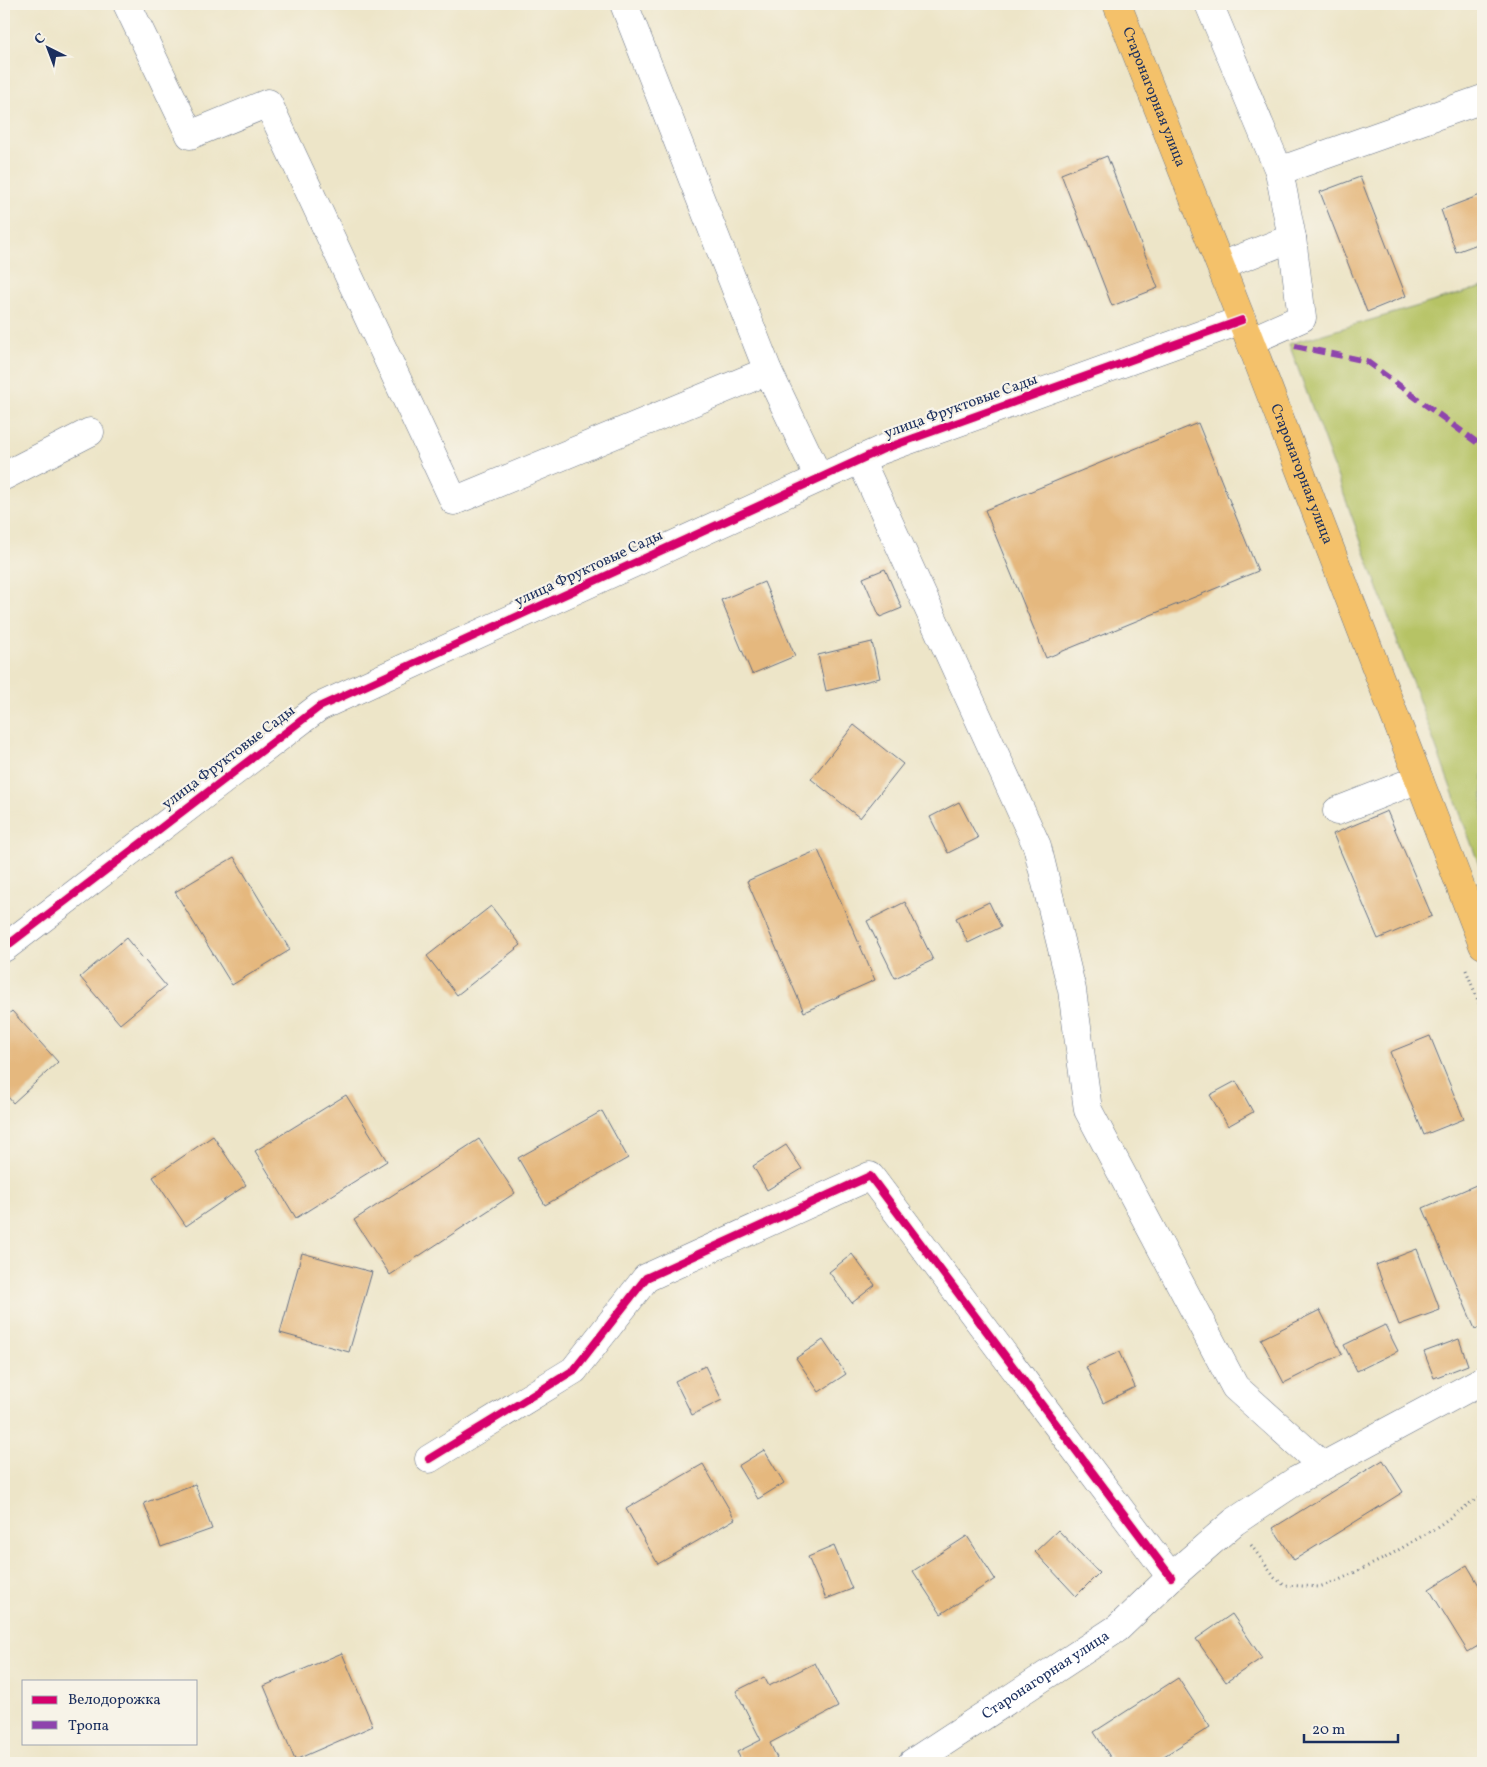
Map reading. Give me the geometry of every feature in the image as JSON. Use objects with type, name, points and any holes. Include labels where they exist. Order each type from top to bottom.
[{"type":"main road","name":"Старонагорная улица","points":[[1117,4],[1221,266],[1483,945]]},
{"type":"street","points":[[127,4],[190,135],[268,103],[454,501],[768,371]]},
{"type":"street","points":[[624,4],[768,371],[819,478]]},
{"type":"street","points":[[1209,4],[1279,171],[1292,238],[1221,266]]},
{"type":"street","points":[[1279,171],[1483,99]]},
{"type":"street","name":"улица Фруктовые Сады","points":[[4,948],[319,708],[881,450],[1246,331],[1302,318],[1292,238]]},
{"type":"street","points":[[4,476],[90,432]]},
{"type":"street","points":[[860,459],[1037,846],[1072,990],[1088,1110],[1235,1387],[1324,1466]]},
{"type":"street","points":[[1337,810],[1419,779]]},
{"type":"street","points":[[430,1459],[574,1370],[646,1278],[870,1176],[1171,1577]]},
{"type":"street","name":"Старонагорная улица","points":[[920,1761],[1118,1628],[1171,1577],[1234,1522],[1297,1480],[1483,1380]]},
{"type":"path","points":[[1234,1522],[1275,1578],[1284,1585],[1319,1587],[1339,1580],[1385,1558],[1434,1529],[1483,1494]]},
{"type":"green space","points":[[1483,287],[1483,876],[1289,344]]},
{"type":"building","points":[[1107,156],[1158,288],[1112,306],[1061,174]]},
{"type":"building","points":[[1360,177],[1406,296],[1367,312],[1320,192]]},
{"type":"building","points":[[1483,194],[1483,242],[1456,252],[1441,210]]},
{"type":"building","points":[[1198,423],[1258,571],[1046,658],[985,510]]},
{"type":"building","points":[[885,569],[902,608],[880,617],[863,578]]},
{"type":"building","points":[[764,582],[795,656],[752,674],[721,600]]},
{"type":"building","points":[[872,642],[880,678],[826,691],[818,655]]},
{"type":"building","points":[[854,725],[903,764],[860,818],[811,779]]},
{"type":"building","points":[[959,802],[978,838],[948,853],[930,817]]},
{"type":"building","points":[[1387,811],[1432,916],[1378,939],[1333,834]]},
{"type":"building","points":[[818,850],[875,980],[804,1012],[747,881]]},
{"type":"building","points":[[234,857],[290,950],[232,985],[175,892]]},
{"type":"building","points":[[905,902],[933,960],[895,978],[867,921]]},
{"type":"building","points":[[989,902],[1001,927],[968,943],[956,918]]},
{"type":"building","points":[[491,906],[521,945],[457,995],[427,956]]},
{"type":"building","points":[[126,938],[166,986],[120,1024],[80,977]]},
{"type":"building","points":[[12,1011],[58,1062],[13,1103],[4,1092],[4,1018]]},
{"type":"building","points":[[1430,1036],[1464,1119],[1424,1135],[1390,1052]]},
{"type":"building","points":[[1236,1081],[1253,1112],[1228,1126],[1210,1095]]},
{"type":"building","points":[[346,1095],[387,1161],[296,1218],[255,1151]]},
{"type":"building","points":[[602,1111],[628,1158],[545,1205],[518,1158]]},
{"type":"building","points":[[213,1136],[246,1185],[186,1226],[153,1177]]},
{"type":"building","points":[[479,1139],[515,1193],[390,1275],[354,1220]]},
{"type":"building","points":[[786,1145],[802,1169],[767,1190],[753,1166]]},
{"type":"building","points":[[1483,1182],[1483,1326],[1475,1329],[1423,1208]]},
{"type":"building","points":[[1417,1249],[1440,1310],[1399,1325],[1376,1265]]},
{"type":"building","points":[[302,1253],[372,1272],[349,1352],[280,1333]]},
{"type":"building","points":[[852,1254],[875,1285],[852,1303],[829,1272]]},
{"type":"building","points":[[1320,1310],[1342,1354],[1284,1383],[1261,1339]]},
{"type":"building","points":[[1385,1325],[1398,1351],[1357,1371],[1344,1345]]},
{"type":"building","points":[[1459,1339],[1468,1365],[1434,1378],[1424,1352]]},
{"type":"building","points":[[823,1340],[846,1374],[819,1392],[796,1358]]},
{"type":"building","points":[[1119,1352],[1135,1387],[1103,1403],[1086,1367]]},
{"type":"building","points":[[705,1366],[722,1400],[692,1415],[675,1381]]},
{"type":"building","points":[[764,1450],[784,1483],[758,1499],[738,1466]]},
{"type":"building","points":[[1383,1460],[1403,1492],[1294,1560],[1273,1528]]},
{"type":"building","points":[[703,1464],[735,1519],[658,1564],[626,1509]]},
{"type":"building","points":[[195,1484],[212,1529],[161,1547],[144,1503]]},
{"type":"building","points":[[1058,1530],[1099,1573],[1076,1596],[1035,1552]]},
{"type":"building","points":[[967,1536],[995,1579],[941,1614],[913,1571]]},
{"type":"building","points":[[834,1546],[852,1589],[826,1599],[808,1557]]},
{"type":"building","points":[[1467,1565],[1483,1592],[1483,1643],[1468,1652],[1429,1589]]},
{"type":"building","points":[[1232,1614],[1262,1658],[1226,1682],[1196,1639]]},
{"type":"building","points":[[342,1653],[373,1726],[295,1760],[264,1686]]},
{"type":"building","points":[[815,1663],[838,1707],[770,1743],[777,1758],[768,1763],[743,1763],[737,1752],[761,1740],[736,1691],[764,1677],[769,1686]]},
{"type":"building","points":[[1178,1678],[1210,1727],[1153,1763],[1114,1763],[1094,1732]]},
{"type":"marked path","points":[[1295,346],[1366,361],[1483,447]]},
{"type":"cycle path","points":[[4,948],[319,707],[881,450],[1242,320]]},
{"type":"cycle path","points":[[429,1459],[574,1370],[646,1278],[870,1176],[1171,1577]]}]
